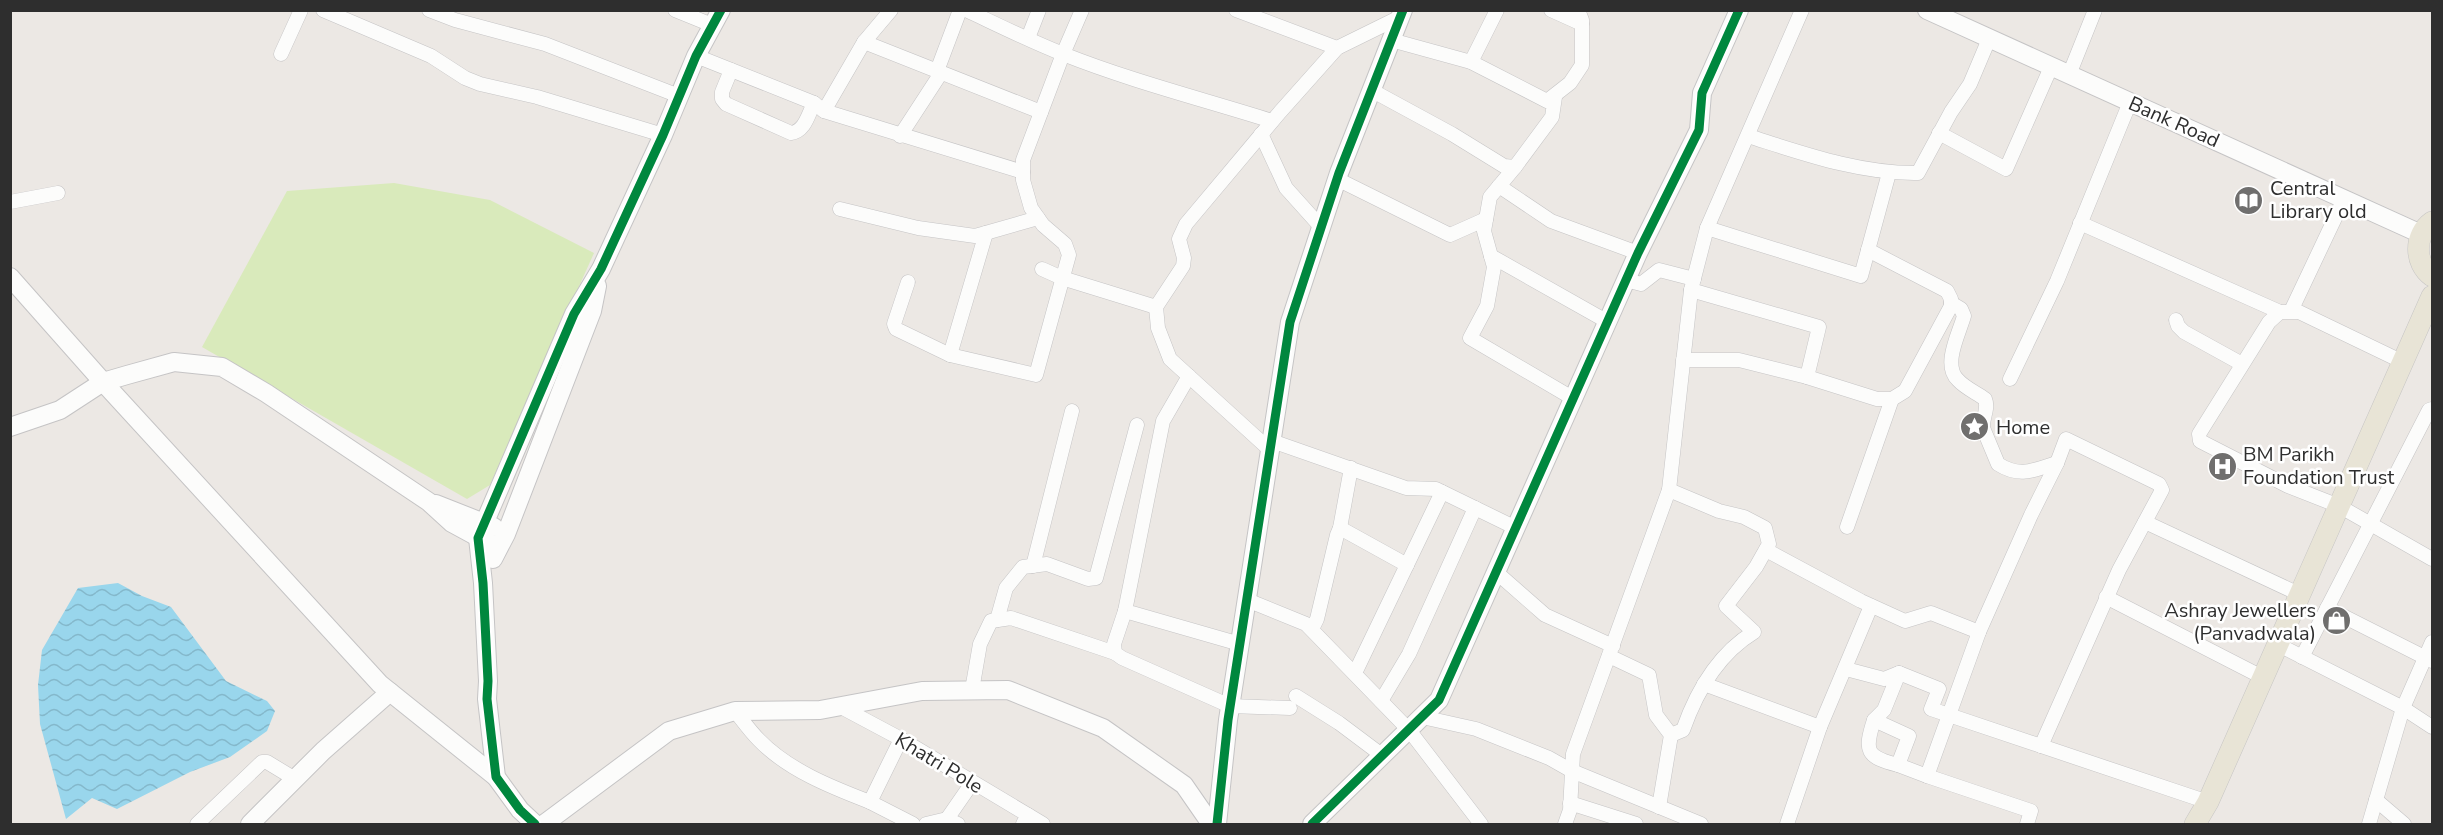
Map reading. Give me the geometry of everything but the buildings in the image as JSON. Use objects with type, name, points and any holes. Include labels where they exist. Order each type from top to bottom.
[{"type":"main road","points":[[2427,228],[2418,244],[2418,254],[2421,264],[2433,276]]},
{"type":"main road","points":[[2195,825],[2208,802],[2433,296]]},
{"type":"street","points":[[281,54],[301,10]]},
{"type":"street","points":[[323,10],[430,56],[465,78],[480,84],[537,97],[663,135]]},
{"type":"street","points":[[429,10],[454,20],[545,44],[679,96]]},
{"type":"street","points":[[496,777],[487,699],[481,530],[574,314],[601,269],[663,135],[696,56],[716,18],[675,10]]},
{"type":"street","points":[[731,70],[722,92],[722,99],[726,104],[791,133],[796,132],[819,107],[864,42],[891,10]]},
{"type":"street","points":[[900,136],[939,72],[960,10]]},
{"type":"street","points":[[966,10],[995,17],[1028,38],[1063,54],[1178,94],[1199,98],[1272,122]]},
{"type":"street","points":[[1028,38],[1039,10]]},
{"type":"street","points":[[908,282],[894,324],[896,329],[950,355],[1036,375],[1069,255],[1065,244],[1031,208],[1023,172],[1023,160],[1082,10]]},
{"type":"street","points":[[1236,10],[1337,48]]},
{"type":"street","points":[[1471,62],[1497,10]]},
{"type":"street","points":[[1391,40],[1471,62],[1547,101],[1555,97],[1570,82],[1582,65],[1580,17],[1551,10]]},
{"type":"street","points":[[1312,825],[1439,700],[1638,253],[1699,130],[1702,93],[1739,10]]},
{"type":"street","points":[[1565,825],[1570,803],[1573,754],[1669,490],[1692,285],[1707,228],[1802,10]]},
{"type":"street","name":"Bank Road","points":[[1927,10],[2344,199],[2427,228]]},
{"type":"street","points":[[2069,75],[2095,10]]},
{"type":"street","points":[[1401,14],[1337,48],[1186,224],[1179,239],[1184,258],[1183,266],[1156,307],[1158,328],[1170,359],[1271,445],[1351,468],[1406,488],[1436,489],[1516,528]]},
{"type":"street","points":[[1216,825],[1230,706],[1290,322],[1336,179],[1401,14]]},
{"type":"street","points":[[1748,136],[1807,155],[1889,173],[1918,173],[1951,111],[1970,84],[1989,39]]},
{"type":"street","points":[[864,42],[1041,112]]},
{"type":"street","points":[[696,56],[819,107],[900,136],[1023,172]]},
{"type":"street","points":[[1939,133],[2006,169],[2051,67]]},
{"type":"street","points":[[1371,90],[1452,134],[1504,166],[1515,167]]},
{"type":"street","points":[[1555,97],[1552,117],[1490,197],[1484,231],[1494,267],[1486,306],[1470,338],[1574,399]]},
{"type":"street","points":[[2010,380],[2057,281],[2130,102]]},
{"type":"street","points":[[1261,134],[1287,188],[1321,227]]},
{"type":"street","points":[[1707,228],[1861,276],[1889,173]]},
{"type":"street","points":[[1336,179],[1450,235],[1486,219]]},
{"type":"street","points":[[1500,186],[1551,221],[1638,253]]},
{"type":"street","points":[[10,202],[58,193]]},
{"type":"street","points":[[2344,199],[2285,312],[2269,322],[2199,434],[2200,441],[2288,486],[2339,506],[2433,559]]},
{"type":"street","points":[[840,209],[918,228],[975,236],[1038,218]]},
{"type":"street","points":[[2080,223],[2285,312],[2299,312],[2403,362]]},
{"type":"street","points":[[950,355],[986,233]]},
{"type":"street","points":[[1683,360],[1739,360],[1807,377],[1877,399],[1892,399],[1905,391],[1951,299],[1947,291],[1868,250]]},
{"type":"street","points":[[1491,256],[1608,322]]},
{"type":"street","points":[[483,583],[502,541],[592,311],[601,269]]},
{"type":"street","points":[[1042,269],[1062,278],[1156,307]]},
{"type":"street","points":[[1626,280],[1641,284],[1659,270],[1692,285],[1819,327],[1807,377]]},
{"type":"street","points":[[10,277],[103,382],[380,684],[496,777],[520,810],[535,825]]},
{"type":"street","points":[[1951,303],[1961,309],[1964,316],[1951,361],[1951,369],[1958,381],[1985,399],[1987,404],[1982,423],[1998,464],[2013,472],[2020,472],[2057,463]]},
{"type":"street","points":[[2176,320],[2184,332],[2242,364]]},
{"type":"street","points":[[10,427],[60,410],[103,382],[174,362],[222,367],[266,393],[429,502],[502,541]]},
{"type":"street","points":[[1115,653],[1114,645],[1125,611],[1163,421],[1189,376]]},
{"type":"street","points":[[1847,527],[1892,399]]},
{"type":"street","points":[[2302,657],[2429,410],[2433,409]]},
{"type":"street","points":[[1033,566],[1072,411]]},
{"type":"street","points":[[996,620],[1006,588],[1023,567],[1047,564],[1088,579],[1096,578],[1137,425]]},
{"type":"street","points":[[1926,777],[1979,633],[2066,439],[2159,484],[2162,490],[2106,597],[2041,746]]},
{"type":"street","points":[[1312,629],[1317,619],[1340,528],[1351,468]]},
{"type":"street","points":[[1669,490],[1719,511],[1744,517],[1765,528],[1769,544],[1756,567],[1726,606],[1754,632],[1735,644],[1704,684],[1692,705],[1683,730],[1671,735]]},
{"type":"street","points":[[1355,674],[1443,492]]},
{"type":"street","points":[[1381,701],[1409,654],[1475,508]]},
{"type":"street","points":[[2145,522],[2299,594]]},
{"type":"street","points":[[1340,528],[1407,565]]},
{"type":"street","points":[[1766,550],[1871,606],[1905,621],[1931,613],[1979,633]]},
{"type":"street","points":[[1496,572],[1545,615],[1649,675],[1656,715],[1671,735],[1659,807]]},
{"type":"street","points":[[2106,597],[2262,677]]},
{"type":"street","points":[[1247,600],[1306,624],[1381,701],[1416,723],[1480,824]]},
{"type":"street","points":[[1787,825],[1820,727],[1871,606]]},
{"type":"street","points":[[2327,608],[2429,659]]},
{"type":"street","points":[[1125,611],[1240,644]]},
{"type":"street","points":[[972,690],[980,644],[991,621],[1011,618],[1115,653],[1230,706],[1293,702],[1339,723],[1383,756]]},
{"type":"street","points":[[2369,825],[2403,708],[2429,659],[2433,642]]},
{"type":"street","points":[[2277,644],[2403,708],[2433,727]]},
{"type":"street","points":[[1845,669],[1884,679],[1899,673],[1939,689],[1931,709],[2208,802]]},
{"type":"street","points":[[1899,673],[1884,710],[1874,720],[1867,742],[1872,756],[1926,777],[2031,811],[2027,825]]},
{"type":"street","points":[[1704,684],[1820,727]]},
{"type":"street","points":[[544,825],[669,731],[735,711],[820,710],[922,692],[1008,690],[1103,728],[1184,785],[1211,825]]},
{"type":"street","points":[[250,825],[322,751],[390,692]]},
{"type":"street","name":"Khatri Pole","points":[[841,706],[901,739],[972,783],[1025,820]]},
{"type":"street","points":[[735,711],[760,741],[779,757],[822,783],[870,802],[886,818],[913,825]]},
{"type":"street","points":[[1874,720],[1909,736],[1898,765]]},
{"type":"street","points":[[1416,723],[1476,729],[1549,758],[1572,771],[1701,825]]},
{"type":"street","points":[[870,802],[901,739]]},
{"type":"street","points":[[197,825],[262,762],[267,762],[295,779]]},
{"type":"street","points":[[926,825],[953,822],[972,783]]},
{"type":"street","points":[[2376,800],[2404,825]]},
{"type":"street","points":[[1570,803],[1636,825]]},
{"type":"street","points":[[1025,820],[1043,825]]},
{"type":"green space","points":[[394,183],[490,200],[594,253],[490,485],[467,499],[202,347],[287,191]]},
{"type":"water","points":[[118,583],[142,596],[171,607],[226,681],[267,701],[275,711],[267,731],[230,757],[190,772],[117,809],[92,798],[66,819],[40,724],[38,685],[42,650],[78,588]]},
{"type":"cycle path","points":[[535,824],[520,810],[496,777],[487,699],[483,583],[478,538],[574,314],[601,269],[663,135],[696,56],[721,10]]},
{"type":"cycle path","points":[[1217,824],[1228,720],[1290,322],[1339,173],[1403,10]]},
{"type":"cycle path","points":[[1312,824],[1439,700],[1638,253],[1699,130],[1702,93],[1739,10]]},
{"type":"place","name":"Central Library old","points":[[2249,200]]},
{"type":"place","name":"Home","points":[[1975,427]]},
{"type":"place","name":"BM Parikh Foundation Trust","points":[[2222,466]]},
{"type":"place","name":"Ashray Jewellers (Panvadwala)","points":[[2337,621]]}]
